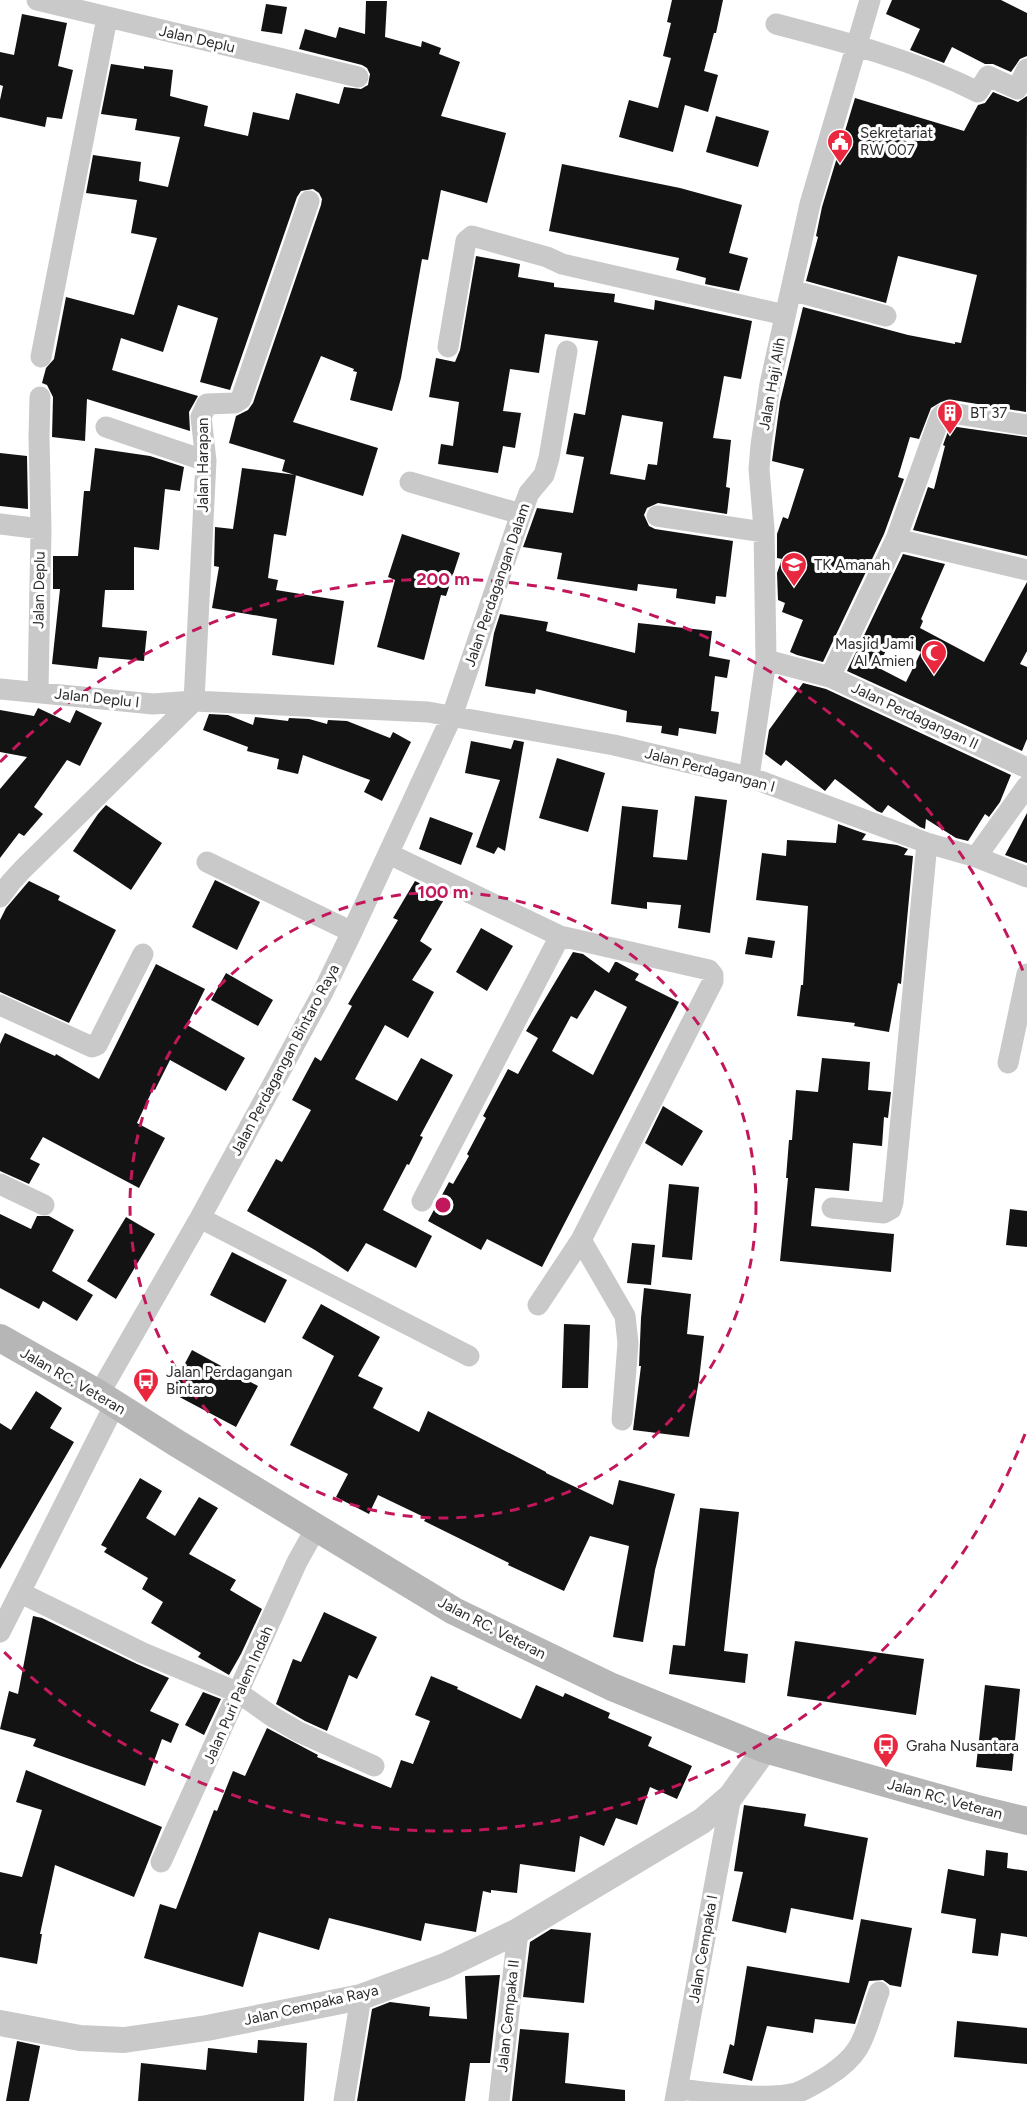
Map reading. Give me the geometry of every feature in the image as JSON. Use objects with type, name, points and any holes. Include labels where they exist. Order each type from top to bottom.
[{"type":"main road","name":"Jalan RC. Veteran","points":[[0,1338],[107,1399],[454,1611],[612,1687],[765,1749],[1027,1821]]},
{"type":"street","name":"Jalan Deplu","points":[[37,0],[358,77]]},
{"type":"street","name":"Jalan Haji Alih","points":[[749,777],[766,660],[764,532],[759,469],[770,384],[810,204],[870,0]]},
{"type":"street","points":[[41,357],[108,18]]},
{"type":"street","points":[[776,24],[857,45],[958,82],[978,92],[988,76],[1017,89],[1027,69]]},
{"type":"street","name":"Jalan Harapan","points":[[194,701],[206,461],[201,417],[207,404],[235,403],[241,399],[309,201]]},
{"type":"street","points":[[448,347],[466,241],[472,236],[547,257],[562,264],[785,315]]},
{"type":"street","points":[[791,290],[886,316]]},
{"type":"street","name":"Jalan Perdagangan Dalam","points":[[452,716],[529,493],[544,475],[549,458],[567,351]]},
{"type":"street","points":[[40,397],[40,529]]},
{"type":"street","points":[[830,677],[896,539],[940,417],[951,412],[1027,424]]},
{"type":"street","points":[[106,427],[206,461]]},
{"type":"street","points":[[410,482],[521,514]]},
{"type":"street","points":[[657,516],[764,532]]},
{"type":"street","name":"Jalan Deplu","points":[[0,524],[40,529],[38,692]]},
{"type":"street","points":[[896,539],[1027,570]]},
{"type":"street","name":"Jalan Perdagangan II","points":[[766,660],[830,677],[1027,768]]},
{"type":"street","name":"Jalan Deplu I","points":[[0,689],[153,705],[194,701]]},
{"type":"street","points":[[0,897],[11,882],[194,701],[428,711],[452,716]]},
{"type":"street","name":"Jalan Perdagangan I","points":[[452,716],[614,745],[749,777],[927,843],[976,857],[1027,877]]},
{"type":"street","name":"Jalan Perdagangan Bintaro Raya","points":[[0,1632],[21,1593],[107,1399],[200,1218],[322,994],[452,716]]},
{"type":"street","points":[[976,857],[1027,786]]},
{"type":"street","points":[[832,1208],[884,1213],[891,1209],[893,1202],[927,843]]},
{"type":"street","points":[[389,854],[560,936],[709,970],[713,978],[581,1240],[538,1305]]},
{"type":"street","points":[[207,862],[352,932]]},
{"type":"street","points":[[422,1201],[560,936]]},
{"type":"street","points":[[0,1005],[92,1047],[97,1045],[143,954]]},
{"type":"street","points":[[1008,1063],[1027,974]]},
{"type":"street","points":[[0,1184],[44,1205]]},
{"type":"street","points":[[200,1218],[469,1356]]},
{"type":"street","points":[[581,1240],[625,1316],[628,1343],[622,1420]]},
{"type":"street","name":"Jalan Puri Palem Indah","points":[[161,1862],[297,1563],[316,1528]]},
{"type":"street","points":[[21,1593],[143,1653],[239,1693],[273,1718],[374,1766]]},
{"type":"street","name":"Jalan Cempaka Raya","points":[[0,2023],[80,2038],[124,2040],[207,2028],[361,1997],[445,1966],[518,1931],[702,1821],[731,1796],[765,1749]]},
{"type":"street","name":"Jalan Cempaka I","points":[[676,2095],[731,1796]]},
{"type":"street","name":"Jalan Cempaka II","points":[[499,2101],[518,1931]]},
{"type":"street","points":[[676,2095],[772,2096],[794,2094],[812,2086],[838,2070],[856,2050],[863,2038],[879,1992]]},
{"type":"street","points":[[344,2101],[361,1997]]},
{"type":"building","points":[[672,0],[723,0],[704,71],[718,75],[708,112],[685,105],[673,152],[619,137],[629,100],[658,108],[671,58],[663,56],[671,23],[667,22]]},
{"type":"building","points":[[892,0],[1001,0],[1027,13],[1027,56],[1020,59],[1011,72],[993,64],[985,64],[952,47],[944,63],[910,50],[920,29],[886,14]]},
{"type":"building","points":[[366,1],[387,1],[385,37],[421,47],[422,41],[441,48],[439,54],[460,62],[441,116],[506,133],[487,203],[441,190],[428,260],[422,259],[401,378],[392,411],[350,400],[357,372],[321,356],[293,422],[378,448],[363,496],[282,471],[285,460],[229,443],[236,416],[248,410],[253,403],[321,205],[322,199],[319,193],[313,189],[301,191],[297,197],[230,390],[200,382],[218,318],[178,305],[163,352],[121,338],[112,370],[198,396],[189,412],[190,431],[87,399],[85,441],[52,437],[53,397],[47,385],[42,383],[46,368],[54,359],[66,297],[134,315],[157,238],[131,233],[137,200],[86,193],[93,155],[141,162],[139,181],[168,187],[180,137],[135,130],[137,119],[101,114],[111,64],[173,70],[170,96],[208,106],[204,126],[248,136],[253,112],[289,120],[296,93],[339,104],[344,87],[361,89],[368,85],[370,74],[362,65],[299,49],[305,29],[336,38],[339,27],[365,34]]},
{"type":"building","points":[[266,4],[287,7],[282,34],[261,31]]},
{"type":"building","points":[[22,14],[67,23],[58,66],[73,70],[62,119],[47,117],[45,127],[0,117],[3,86],[0,85],[0,52],[14,55]]},
{"type":"building","points":[[993,92],[1018,102],[1027,96],[1026,412],[953,400],[941,402],[931,408],[919,439],[910,437],[898,477],[904,479],[884,534],[823,662],[797,655],[790,652],[803,620],[782,612],[785,603],[778,600],[777,573],[782,559],[777,558],[777,534],[783,517],[788,519],[804,469],[772,461],[780,402],[803,307],[908,335],[955,344],[955,342],[961,343],[977,275],[898,256],[886,303],[806,281],[818,237],[816,236],[822,207],[855,98],[964,131],[978,105],[985,103]]},
{"type":"building","points":[[716,116],[769,131],[758,167],[706,152]]},
{"type":"building","points":[[562,164],[680,188],[742,205],[729,253],[748,258],[739,291],[705,284],[706,278],[676,270],[679,258],[549,231]]},
{"type":"building","points":[[476,256],[520,264],[518,277],[554,283],[554,287],[615,294],[614,302],[654,310],[655,300],[752,321],[741,379],[724,376],[713,438],[731,440],[726,487],[730,488],[727,514],[658,503],[647,508],[644,515],[649,526],[655,529],[733,541],[726,597],[716,596],[715,604],[676,598],[677,589],[638,584],[637,591],[557,579],[562,553],[523,547],[537,508],[573,513],[584,457],[566,454],[574,413],[585,415],[598,341],[545,334],[539,373],[510,369],[503,411],[521,413],[515,448],[503,446],[498,473],[438,464],[441,444],[453,446],[459,402],[429,397],[436,358],[455,362],[460,350]],"holes":[[[622,415],[663,422],[657,465],[648,464],[645,480],[610,474]]]},
{"type":"building","points":[[950,426],[1027,437],[1027,556],[913,530],[928,487],[934,489],[945,446],[943,445]]},
{"type":"building","points":[[95,448],[150,456],[184,467],[180,491],[165,489],[159,550],[134,547],[134,590],[105,590],[102,627],[147,631],[144,661],[99,657],[97,669],[52,664],[60,589],[53,589],[53,556],[78,556],[84,491],[90,491]]},
{"type":"building","points":[[0,453],[27,456],[28,509],[0,506]]},
{"type":"building","points":[[242,468],[296,475],[286,536],[274,534],[268,578],[278,580],[276,590],[344,601],[334,665],[272,655],[277,619],[212,608],[219,567],[214,566],[215,527],[233,529]]},
{"type":"building","points":[[402,534],[460,553],[446,596],[441,595],[424,660],[377,647],[395,580],[388,577]]},
{"type":"building","points":[[903,554],[945,564],[921,619],[923,621],[920,628],[984,662],[1027,582],[1027,651],[1020,664],[1027,667],[1027,739],[1022,751],[847,671]],"holes":[[[893,638],[921,652],[906,682],[877,667]]]},
{"type":"building","points":[[500,614],[548,622],[546,631],[635,653],[638,623],[712,631],[709,656],[730,660],[727,678],[715,676],[711,711],[719,712],[716,734],[679,728],[678,736],[661,733],[662,726],[626,722],[627,711],[536,689],[535,694],[485,686],[494,633]]},
{"type":"building","points":[[803,683],[826,689],[1011,775],[1000,802],[989,817],[985,814],[968,841],[956,838],[926,819],[925,829],[920,827],[888,805],[882,813],[877,811],[835,779],[825,791],[786,760],[781,766],[765,754],[769,730]]},
{"type":"building","points":[[38,708],[70,723],[76,710],[102,723],[80,766],[67,760],[34,807],[43,814],[24,836],[19,833],[0,858],[0,789],[27,757],[0,752],[0,710],[34,716]]},
{"type":"building","points":[[209,714],[228,715],[253,725],[255,717],[288,721],[289,718],[309,719],[327,724],[328,720],[347,721],[390,738],[393,732],[411,742],[382,801],[364,792],[370,780],[303,755],[298,774],[277,769],[279,759],[247,751],[248,747],[203,730]]},
{"type":"building","points":[[514,740],[524,742],[505,851],[498,847],[494,854],[476,847],[500,780],[465,773],[471,741],[511,749]]},
{"type":"building","points":[[557,758],[605,773],[588,832],[539,818]]},
{"type":"building","points":[[695,796],[727,800],[710,933],[678,928],[681,905],[647,902],[647,909],[611,904],[622,806],[658,810],[653,857],[687,860]]},
{"type":"building","points":[[106,805],[162,843],[131,890],[73,851]]},
{"type":"building","points":[[1027,813],[1027,863],[1005,855]]},
{"type":"building","points":[[430,817],[473,833],[461,865],[419,849]]},
{"type":"building","points":[[838,824],[866,834],[862,840],[897,845],[908,849],[904,855],[913,856],[901,984],[898,983],[889,1032],[854,1026],[855,1023],[797,1016],[801,985],[803,985],[808,906],[756,900],[762,853],[786,856],[787,840],[836,843]]},
{"type":"building","points":[[215,880],[260,902],[237,950],[192,927]]},
{"type":"building","points":[[29,881],[60,896],[58,900],[116,930],[69,1023],[0,992],[0,920],[6,908]]},
{"type":"building","points":[[415,881],[446,896],[420,941],[432,949],[412,980],[434,992],[408,1038],[385,1025],[355,1079],[397,1101],[421,1058],[453,1075],[420,1136],[423,1137],[409,1165],[407,1164],[383,1210],[432,1236],[416,1268],[366,1243],[348,1272],[247,1211],[276,1159],[282,1162],[311,1110],[292,1100],[315,1057],[321,1061],[352,1006],[348,1004],[398,920],[393,918]]},
{"type":"building","points":[[481,928],[513,946],[487,991],[456,972]]},
{"type":"building","points":[[748,937],[775,941],[772,958],[745,954]]},
{"type":"building","points":[[573,952],[583,954],[609,973],[617,962],[639,974],[635,980],[679,1002],[542,1267],[487,1239],[481,1250],[428,1221],[449,1182],[453,1184],[469,1156],[467,1154],[486,1118],[483,1116],[508,1069],[518,1074],[538,1038],[526,1031]],"holes":[[[595,990],[627,1007],[593,1075],[552,1051],[571,1016],[577,1019]]]},
{"type":"building","points":[[156,964],[205,989],[187,1025],[245,1058],[226,1091],[170,1060],[137,1123],[165,1138],[139,1188],[43,1137],[30,1159],[40,1164],[29,1184],[0,1171],[0,1044],[5,1033],[55,1056],[56,1054],[99,1079]]},
{"type":"building","points":[[226,973],[273,1000],[258,1026],[211,1000]]},
{"type":"building","points":[[822,1058],[870,1062],[868,1090],[891,1092],[888,1118],[884,1117],[882,1146],[853,1143],[849,1191],[815,1188],[811,1226],[894,1234],[891,1272],[780,1261],[788,1178],[786,1178],[789,1140],[792,1140],[796,1090],[818,1092]]},
{"type":"building","points":[[663,1106],[703,1131],[682,1166],[645,1143]]},
{"type":"building","points":[[669,1184],[699,1187],[692,1260],[662,1257]]},
{"type":"building","points":[[1010,1209],[1027,1211],[1027,1247],[1006,1245]]},
{"type":"building","points":[[0,1214],[31,1229],[37,1216],[49,1216],[74,1230],[52,1271],[93,1295],[77,1321],[43,1301],[39,1309],[0,1288]]},
{"type":"building","points":[[126,1217],[155,1234],[116,1299],[87,1281]]},
{"type":"building","points":[[632,1243],[655,1245],[651,1285],[627,1283]]},
{"type":"building","points":[[232,1252],[287,1280],[265,1323],[210,1295]]},
{"type":"building","points":[[644,1288],[691,1294],[687,1334],[704,1336],[689,1437],[633,1430],[641,1366],[639,1366]]},
{"type":"building","points":[[321,1304],[380,1337],[358,1376],[383,1388],[373,1408],[419,1432],[428,1411],[546,1473],[613,1505],[619,1480],[675,1494],[655,1570],[643,1642],[613,1637],[629,1546],[590,1536],[564,1591],[508,1565],[509,1563],[424,1521],[426,1518],[378,1495],[369,1514],[336,1497],[348,1474],[290,1445],[334,1356],[302,1338]]},
{"type":"building","points":[[564,1324],[590,1325],[588,1388],[562,1388]]},
{"type":"building","points":[[192,1350],[258,1386],[236,1427],[170,1392]]},
{"type":"building","points":[[36,1391],[62,1408],[50,1428],[74,1442],[0,1569],[0,1423],[11,1430]]},
{"type":"building","points":[[140,1478],[162,1491],[146,1518],[175,1536],[199,1497],[218,1508],[189,1554],[236,1580],[230,1590],[262,1609],[229,1675],[198,1657],[201,1653],[151,1623],[163,1602],[142,1589],[148,1578],[104,1552],[107,1548],[101,1545]]},
{"type":"building","points":[[700,1508],[739,1512],[724,1651],[748,1654],[745,1683],[669,1674],[673,1645],[685,1646]]},
{"type":"building","points":[[324,1612],[377,1637],[357,1679],[349,1675],[327,1731],[276,1704],[293,1659],[301,1662]]},
{"type":"building","points":[[33,1616],[42,1618],[169,1678],[150,1711],[179,1724],[171,1743],[162,1739],[145,1786],[33,1746],[36,1739],[0,1729],[9,1691],[18,1694]]},
{"type":"building","points":[[795,1641],[924,1659],[916,1715],[787,1696]]},
{"type":"building","points":[[431,1676],[521,1719],[536,1685],[563,1697],[565,1693],[610,1713],[608,1718],[652,1737],[648,1746],[692,1766],[677,1799],[650,1787],[637,1825],[616,1818],[604,1846],[580,1836],[575,1872],[520,1864],[517,1893],[483,1891],[476,1932],[425,1923],[421,1941],[329,1918],[319,1950],[259,1932],[243,1987],[144,1958],[160,1904],[176,1909],[214,1810],[217,1811],[233,1771],[245,1776],[267,1728],[318,1755],[317,1757],[391,1788],[401,1760],[413,1764],[430,1721],[415,1715]]},
{"type":"building","points":[[985,1685],[1020,1689],[1012,1771],[976,1767]]},
{"type":"building","points":[[203,1692],[221,1699],[204,1735],[185,1725]]},
{"type":"building","points":[[26,1770],[162,1827],[134,1897],[55,1865],[40,1934],[42,1934],[37,1964],[0,1957],[0,1872],[22,1877],[42,1810],[16,1802]]},
{"type":"building","points":[[744,1805],[806,1814],[804,1826],[868,1838],[853,1920],[791,1908],[786,1933],[732,1921],[743,1872],[734,1871]]},
{"type":"building","points":[[986,1850],[1008,1853],[1007,1868],[1027,1871],[1027,1937],[1001,1933],[998,1956],[972,1953],[976,1919],[941,1913],[948,1869],[984,1876]]},
{"type":"building","points":[[861,1919],[912,1928],[901,1987],[890,1985],[883,1980],[869,1981],[855,2024],[815,2019],[813,2033],[767,2026],[752,2081],[723,2073],[730,2044],[734,2046],[747,1966],[849,1983]]},
{"type":"building","points":[[551,1929],[591,1933],[584,2003],[523,1997],[530,1942]]},
{"type":"building","points":[[500,1975],[490,2063],[470,2063],[465,2101],[357,2101],[372,2009],[390,2002],[430,2007],[429,2016],[467,2019],[465,1976]]},
{"type":"building","points":[[957,2021],[1027,2028],[1027,2064],[954,2057]]},
{"type":"building","points":[[520,2029],[569,2033],[565,2083],[625,2090],[625,2101],[512,2101]]},
{"type":"building","points":[[258,2040],[307,2043],[304,2101],[138,2101],[141,2063],[206,2070],[208,2048],[257,2053]]},
{"type":"building","points":[[17,2041],[40,2046],[29,2101],[6,2101]]},
{"type":"place","name":"Sekretariat RW 007","points":[[840,165]]},
{"type":"place","name":"BT 37","points":[[950,436]]},
{"type":"place","name":"TK Amanah","points":[[794,588]]},
{"type":"place","name":"Masjid Jami Al Amien","points":[[934,676]]},
{"type":"place","name":"Jalan Perdagangan Bintaro","points":[[146,1404]]},
{"type":"place","name":"Graha Nusantara","points":[[886,1769]]}]
